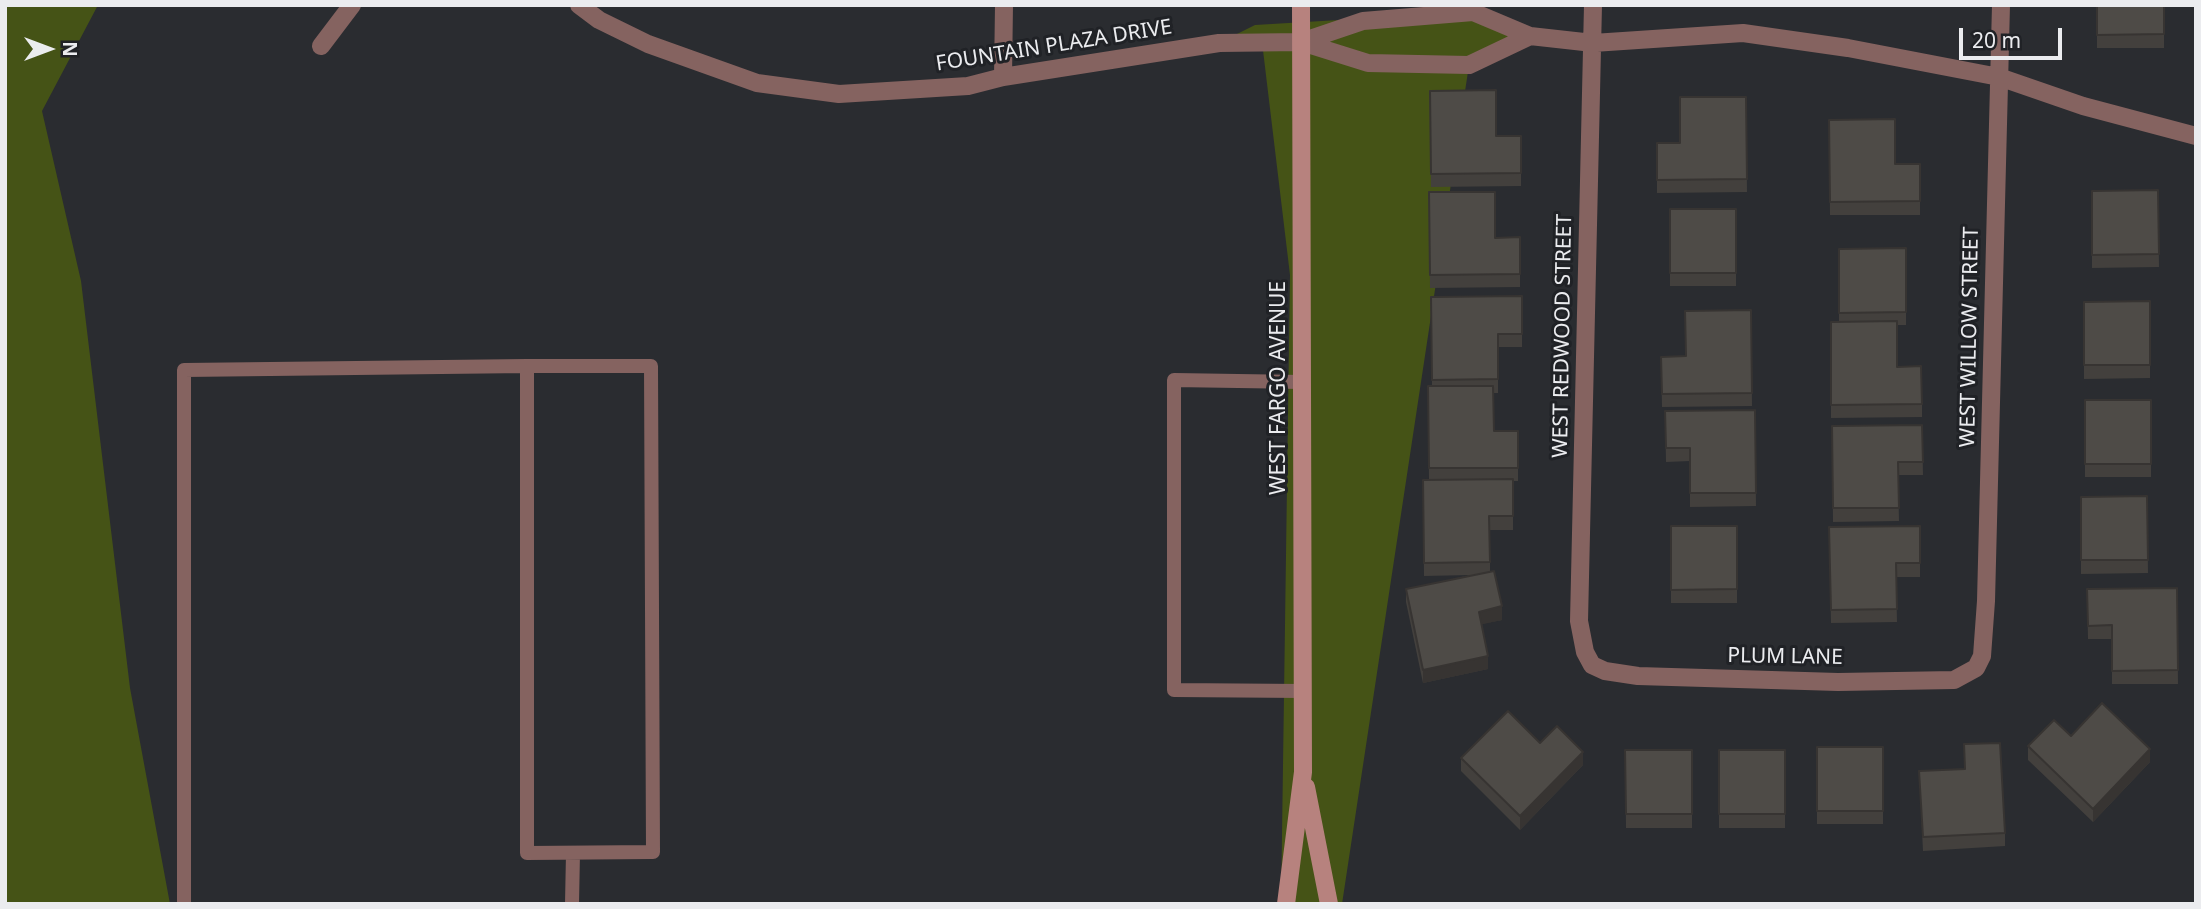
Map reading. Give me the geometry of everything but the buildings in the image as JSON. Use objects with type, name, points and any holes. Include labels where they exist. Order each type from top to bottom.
[{"type":"main road","name":"WEST FARGO AVENUE","points":[[1286,904],[1303,772],[1301,5]]},
{"type":"main road","name":"WEST FARGO AVENUE","points":[[1303,772],[1329,904]]},
{"type":"street","points":[[321,46],[352,5]]},
{"type":"street","name":"FOUNTAIN PLAZA DRIVE","points":[[579,5],[599,20],[648,44],[757,83],[839,94],[968,86],[1003,77],[1219,43],[1301,42],[1363,21],[1474,12],[1530,36],[1593,43],[1743,33],[1848,48],[1999,77],[2083,106],[2196,136]]},
{"type":"street","points":[[1003,77],[1004,5]]},
{"type":"street","name":"WEST REDWOOD STREET","points":[[1592,665],[1579,621],[1593,5]]},
{"type":"street","name":"WEST WILLOW STREET","points":[[1976,668],[1982,656],[1986,601],[2001,5]]},
{"type":"street","name":"FOUNTAIN PLAZA DRIVE","points":[[1301,42],[1368,63],[1469,65],[1530,36]]},
{"type":"street","name":"PLUM LANE","points":[[1592,665],[1605,671],[1638,676],[1838,682],[1954,680],[1976,668]]},
{"type":"lane","points":[[184,904],[184,370],[527,366],[651,366],[653,852],[527,853],[527,366]]},
{"type":"lane","points":[[1302,382],[1174,380],[1174,690],[1303,691]]},
{"type":"lane","points":[[572,904],[573,853]]},
{"type":"green space","points":[[5,5],[98,5],[42,111],[81,281],[130,688],[170,904],[5,904]]},
{"type":"green space","points":[[1473,12],[1530,36],[1469,65],[1342,904],[1281,904],[1290,275],[1262,42],[1219,43],[1255,25]]}]
